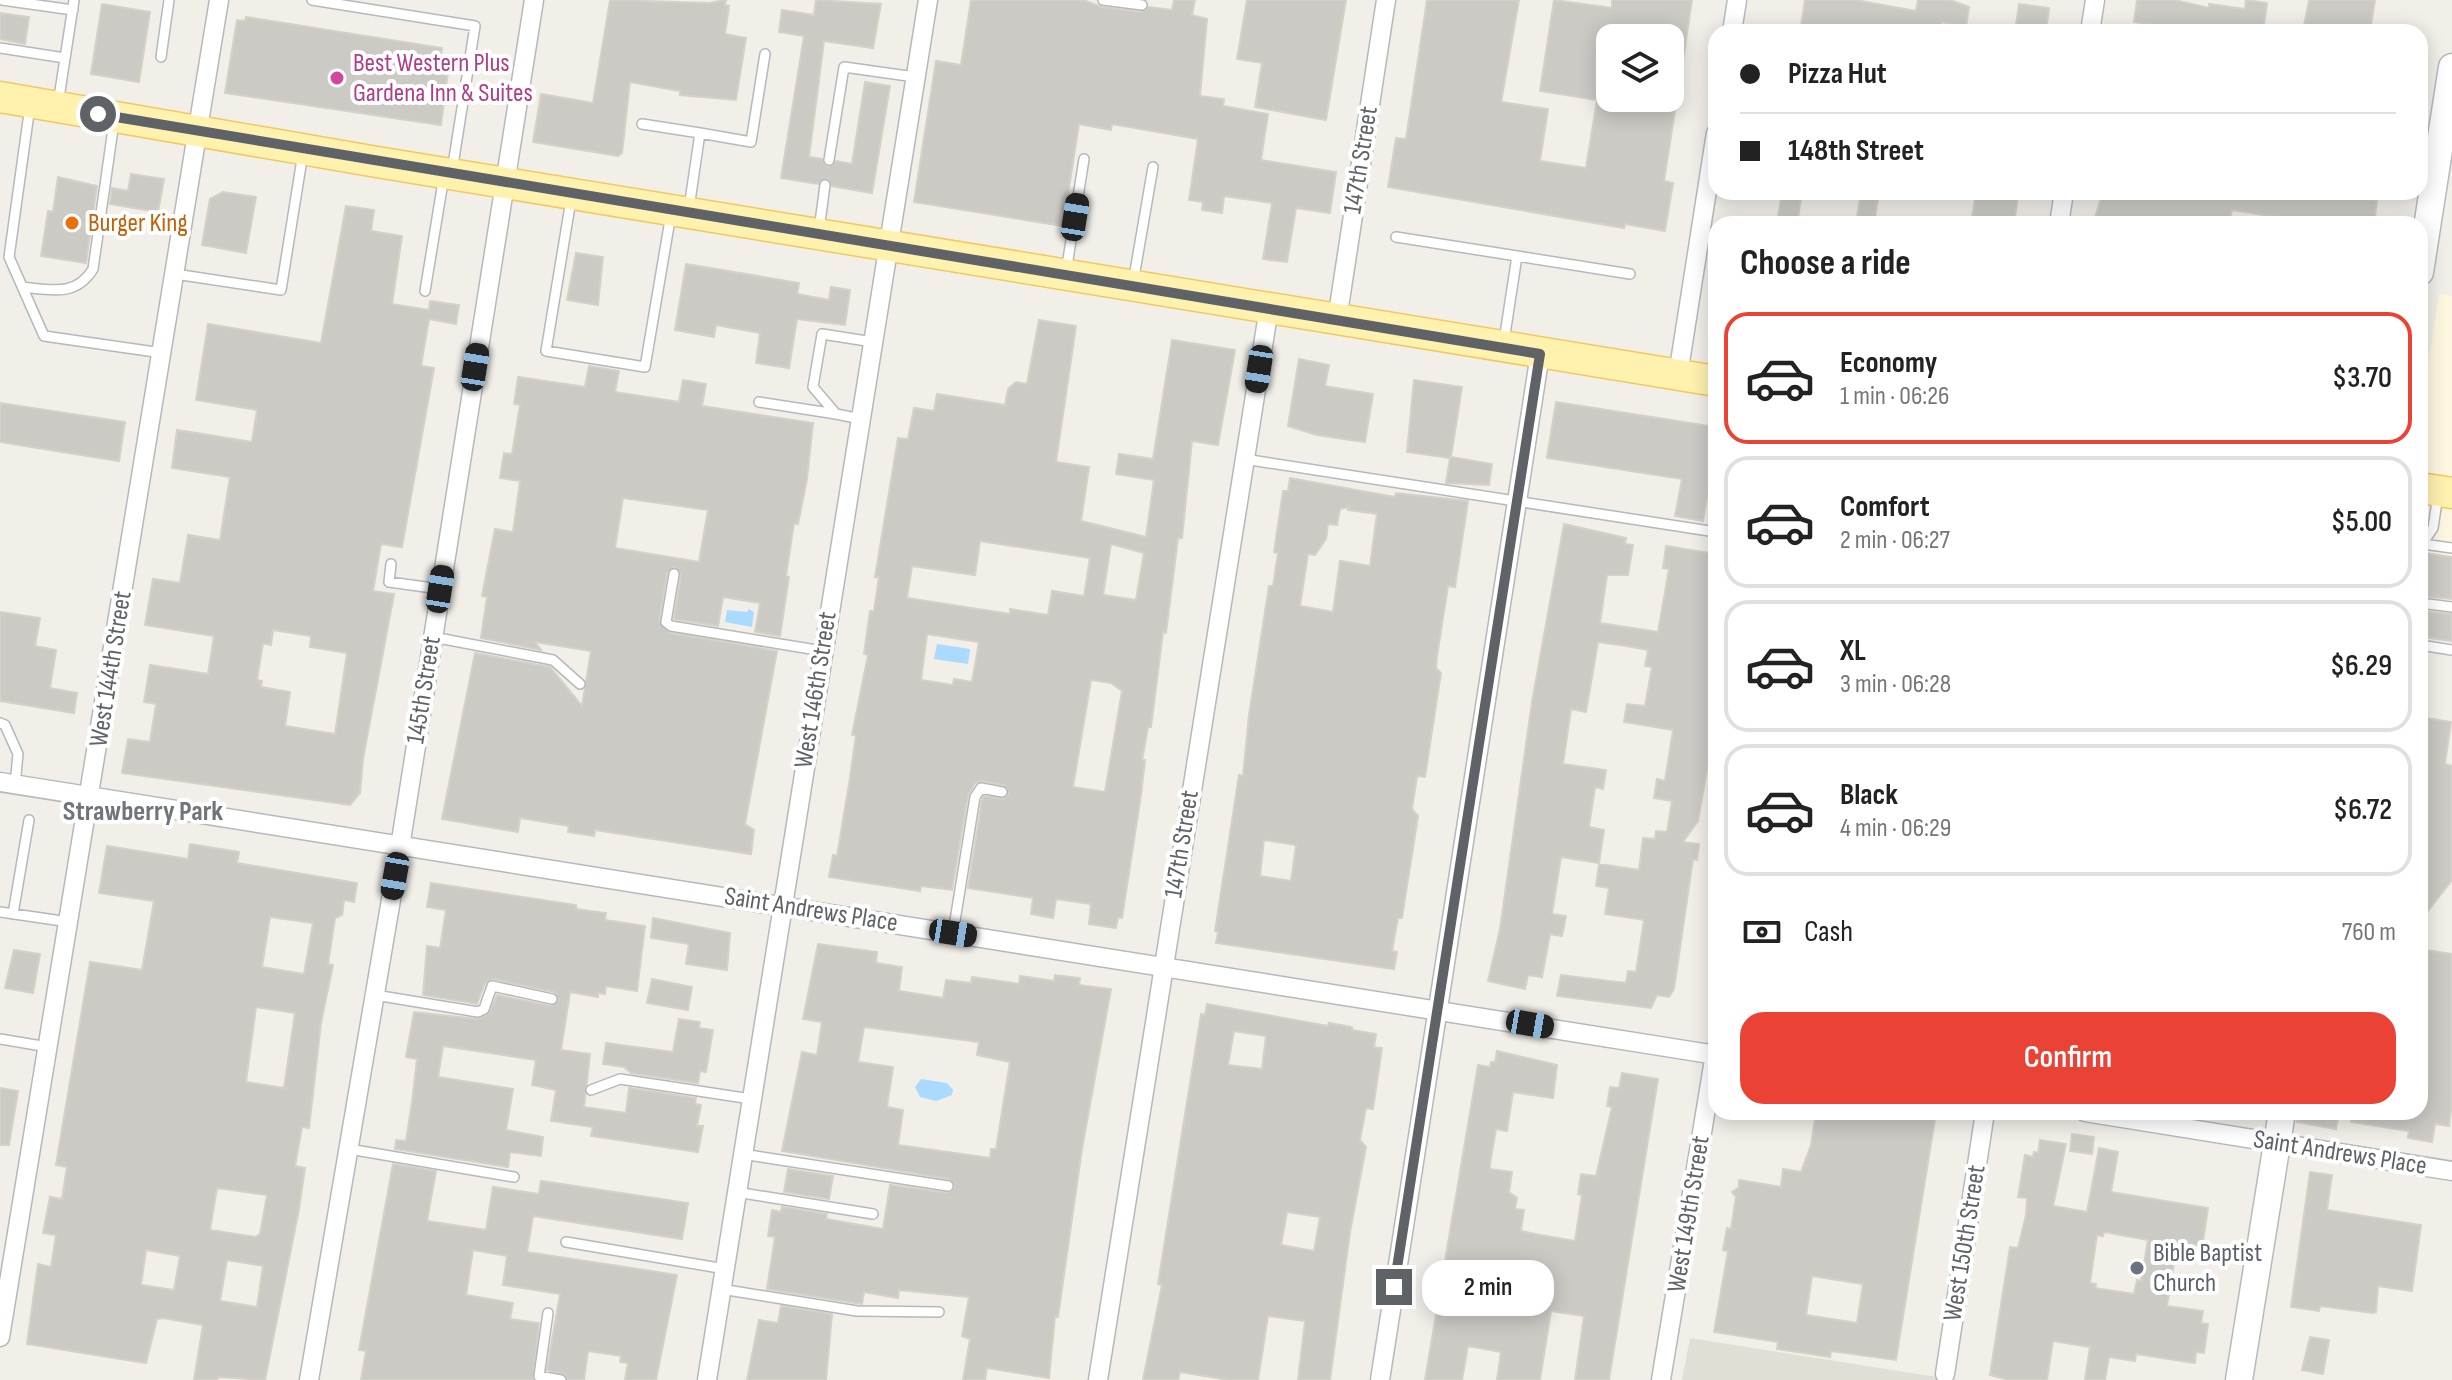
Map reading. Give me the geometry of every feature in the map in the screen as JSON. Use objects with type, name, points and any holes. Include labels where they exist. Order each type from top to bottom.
[{"type":"main road","points":[[2428,233],[2438,193],[2452,67]]},
{"type":"main road","points":[[0,97],[304,150],[1708,380]]},
{"type":"main road","points":[[2239,1380],[2281,1120]]},
{"type":"street","name":"West 144th Street","points":[[0,1337],[91,797],[219,0]]},
{"type":"street","name":"145th Street","points":[[309,1380],[400,847],[534,0]]},
{"type":"street","name":"West 146th Street","points":[[707,1380],[928,0]]},
{"type":"street","name":"147th Street","points":[[1337,320],[1386,0]]},
{"type":"street","points":[[1733,24],[1737,0]]},
{"type":"street","points":[[2091,24],[2095,0]]},
{"type":"street","points":[[1678,375],[1708,184]]},
{"type":"street","name":"147th Street","points":[[1098,1380],[1269,308]]},
{"type":"street","points":[[1380,1380],[1540,354]]},
{"type":"street","name":"Saint Andrews Place","points":[[7,783],[1708,1054]]},
{"type":"street","name":"West 149th Street","points":[[1661,1380],[1708,1102]]},
{"type":"street","name":"West 150th Street","points":[[1945,1374],[1984,1120]]},
{"type":"street","name":"Saint Andrews Place","points":[[2135,1120],[2452,1171]]},
{"type":"lane","points":[[2,0],[74,5],[65,58],[44,105],[9,257],[44,336],[162,353]]},
{"type":"lane","points":[[161,57],[169,0]]},
{"type":"lane","points":[[312,0],[475,26],[425,291]]},
{"type":"lane","points":[[1103,0],[1142,5]]},
{"type":"lane","points":[[0,48],[65,58]]},
{"type":"lane","points":[[642,124],[751,142],[765,54]]},
{"type":"lane","points":[[829,160],[844,67],[915,77]]},
{"type":"lane","points":[[22,287],[73,289],[84,283],[93,269],[115,117]]},
{"type":"lane","points":[[572,193],[546,351],[645,367],[700,133]]},
{"type":"lane","points":[[175,274],[281,290],[304,150]]},
{"type":"lane","points":[[1065,275],[1084,159]]},
{"type":"lane","points":[[1133,286],[1153,167]]},
{"type":"lane","points":[[818,234],[825,185]]},
{"type":"lane","points":[[1396,237],[1630,274]]},
{"type":"lane","points":[[1503,348],[1517,256]]},
{"type":"lane","points":[[836,414],[813,387],[822,334],[873,342]]},
{"type":"lane","points":[[759,402],[861,419]]},
{"type":"lane","points":[[1244,459],[1708,531]]},
{"type":"lane","points":[[2428,536],[2433,528],[2437,491]]},
{"type":"lane","points":[[2428,546],[2452,548]]},
{"type":"lane","points":[[391,564],[389,582],[440,589]]},
{"type":"lane","points":[[674,574],[666,622],[671,626],[823,651]]},
{"type":"lane","points":[[2428,604],[2452,607]]},
{"type":"lane","points":[[433,637],[553,660],[580,684]]},
{"type":"lane","points":[[2428,646],[2452,650]]},
{"type":"lane","points":[[0,723],[5,725],[18,754],[7,783]]},
{"type":"lane","points":[[953,933],[975,797],[981,788],[1002,792]]},
{"type":"lane","points":[[13,914],[29,820]]},
{"type":"lane","points":[[0,912],[69,922]]},
{"type":"lane","points":[[375,995],[478,1012],[484,1009],[492,986],[552,999]]},
{"type":"lane","points":[[0,1039],[48,1047]]},
{"type":"lane","points":[[591,1090],[620,1079],[751,1099]]},
{"type":"lane","points":[[349,1149],[514,1177]]},
{"type":"lane","points":[[742,1154],[948,1186]]},
{"type":"lane","points":[[736,1192],[873,1214]]},
{"type":"lane","points":[[566,1242],[725,1269]]},
{"type":"lane","points":[[721,1289],[857,1311],[939,1312]]},
{"type":"lane","points":[[548,1313],[539,1376],[561,1380]]},
{"type":"shaded area","points":[[2439,294],[2452,296],[2452,635],[2428,630],[2428,363]]},
{"type":"shaded area","points":[[1690,1338],[1956,1380],[1682,1380]]},
{"type":"water","points":[[749,609],[754,612],[752,627],[725,622],[727,610],[747,612]]},
{"type":"water","points":[[937,644],[970,649],[968,664],[934,659]]},
{"type":"water","points":[[921,1079],[947,1083],[953,1090],[952,1095],[936,1101],[920,1097],[915,1087]]},
{"type":"building","points":[[610,0],[709,3],[726,0],[725,5],[729,6],[725,34],[746,38],[736,100],[680,95],[680,91],[630,82],[622,153],[618,156],[533,142],[541,94],[593,103]]},
{"type":"building","points":[[816,0],[881,4],[873,48],[824,41],[809,157],[822,159],[827,167],[836,161],[852,164],[865,82],[890,86],[872,193],[832,186],[827,178],[818,184],[781,178],[804,36],[779,32],[782,10],[814,15]]},
{"type":"building","points":[[971,0],[1083,0],[1102,7],[1141,12],[1149,7],[1172,10],[1174,0],[1195,0],[1192,15],[1207,19],[1200,96],[1224,99],[1223,106],[1268,114],[1261,160],[1336,172],[1330,213],[1296,208],[1287,262],[1263,259],[1272,203],[1224,196],[1222,213],[1202,210],[1203,202],[1189,200],[1198,139],[1112,124],[1111,130],[1079,124],[1063,226],[914,202],[936,61],[961,65]]},
{"type":"building","points":[[1247,0],[1346,0],[1326,120],[1255,107],[1262,63],[1237,59]]},
{"type":"building","points":[[1427,0],[1519,0],[1501,102],[1548,109],[1540,161],[1586,168],[1596,106],[1596,112],[1675,112],[1664,181],[1673,183],[1665,231],[1625,224],[1624,228],[1388,187],[1396,138],[1406,139]]},
{"type":"building","points":[[1554,0],[1612,8],[1612,0],[1692,0],[1684,53],[1684,24],[1596,24],[1596,100],[1540,91]]},
{"type":"building","points":[[1805,0],[1855,0],[1916,11],[1918,0],[1950,0],[1969,7],[1966,24],[1801,24]]},
{"type":"building","points":[[2137,0],[2175,0],[2209,8],[2209,4],[2245,9],[2246,0],[2267,3],[2264,24],[2134,22]]},
{"type":"building","points":[[2309,0],[2375,0],[2371,24],[2304,24]]},
{"type":"building","points":[[102,4],[150,12],[139,82],[91,74]]},
{"type":"building","points":[[2019,4],[2049,8],[2047,24],[2016,24]]},
{"type":"building","points":[[0,13],[29,17],[25,44],[0,39]]},
{"type":"building","name":"Best Western Plus Gardena Inn & Suites","points":[[246,17],[442,48],[440,62],[449,64],[441,125],[225,93],[237,20],[245,21]]},
{"type":"building","points":[[131,174],[164,179],[158,212],[110,204],[112,188],[128,191]]},
{"type":"building","points":[[58,177],[97,186],[86,263],[41,256],[48,211],[53,212]]},
{"type":"building","points":[[223,192],[256,197],[246,253],[202,245],[210,199]]},
{"type":"building","points":[[1781,200],[1801,200],[1798,216],[1778,216]]},
{"type":"building","points":[[1860,200],[1878,200],[1875,216],[1857,216]]},
{"type":"building","points":[[1975,200],[2017,200],[2015,216],[1972,216]]},
{"type":"building","points":[[2100,200],[2377,201],[2375,216],[2271,216],[2232,210],[2231,216],[2096,216]]},
{"type":"building","points":[[346,206],[374,210],[371,231],[402,236],[392,304],[429,310],[430,301],[459,305],[456,324],[429,319],[421,366],[434,368],[402,547],[381,544],[373,591],[394,594],[363,759],[360,793],[350,805],[122,773],[128,739],[150,742],[156,704],[144,702],[150,665],[208,674],[214,636],[145,625],[153,579],[180,583],[188,535],[220,540],[230,477],[172,468],[177,430],[252,442],[257,410],[196,400],[208,324],[321,343]],"holes":[[[273,630],[311,636],[310,647],[347,653],[335,734],[285,726],[290,692],[261,687],[262,681],[257,680],[263,643],[271,645]]]},
{"type":"building","points":[[576,253],[603,257],[598,305],[567,300]]},
{"type":"building","points":[[686,264],[799,283],[797,294],[829,300],[831,287],[850,290],[845,325],[797,319],[789,368],[756,363],[760,333],[716,325],[714,337],[675,330]]},
{"type":"building","points":[[1039,320],[1076,326],[1056,462],[1089,467],[1081,521],[1146,537],[1154,480],[1116,474],[1119,454],[1153,459],[1172,340],[1235,350],[1218,445],[1192,441],[1182,538],[1178,538],[1151,727],[1148,727],[1142,760],[1145,760],[1141,795],[1122,918],[1118,917],[1116,928],[1089,924],[1091,904],[1056,899],[1053,918],[1031,914],[1033,898],[968,888],[982,800],[984,796],[1004,799],[1009,793],[1004,785],[982,781],[975,783],[968,795],[952,890],[921,886],[920,891],[829,877],[833,855],[837,856],[850,778],[856,735],[852,735],[868,655],[864,654],[870,611],[874,611],[879,577],[875,577],[898,438],[908,439],[914,408],[934,411],[937,394],[1005,405],[1008,389],[1016,382],[1027,384]],"holes":[[[980,541],[1090,558],[1084,596],[1052,591],[1048,615],[1010,609],[1010,614],[907,598],[912,566],[975,575]],[[1111,544],[1144,553],[1136,600],[1103,595]],[[927,634],[979,642],[972,682],[954,679],[953,685],[921,680]],[[1091,680],[1111,683],[1122,691],[1105,792],[1073,787]]]},
{"type":"building","points":[[1299,359],[1329,365],[1325,386],[1373,394],[1365,442],[1317,435],[1288,426]]},
{"type":"building","points":[[589,366],[619,371],[615,392],[679,402],[683,380],[706,384],[702,406],[813,423],[807,479],[798,524],[794,523],[780,636],[755,632],[760,603],[723,597],[718,626],[674,619],[681,574],[674,567],[667,573],[659,621],[670,633],[777,651],[745,824],[754,830],[751,854],[595,830],[594,836],[568,832],[569,826],[520,818],[518,832],[442,819],[475,653],[550,667],[582,706],[591,651],[535,642],[541,650],[481,638],[487,597],[482,596],[495,529],[513,532],[520,481],[500,478],[504,453],[512,454],[520,405],[514,404],[518,377],[585,387]],"holes":[[[623,498],[708,510],[699,562],[615,548]]]},
{"type":"building","points":[[1414,380],[1462,387],[1451,457],[1492,464],[1489,485],[1446,483],[1450,458],[1407,452]]},
{"type":"building","points":[[1556,402],[1708,426],[1708,493],[1703,521],[1675,516],[1682,479],[1547,458]]},
{"type":"building","points":[[0,403],[125,422],[119,461],[0,442]]},
{"type":"building","points":[[1290,478],[1395,497],[1396,493],[1468,501],[1455,587],[1448,586],[1437,656],[1436,668],[1441,673],[1425,777],[1417,776],[1412,809],[1418,816],[1402,918],[1398,918],[1392,951],[1397,952],[1394,969],[1216,943],[1218,932],[1215,931],[1239,775],[1243,776],[1269,586],[1273,586],[1278,553],[1274,552],[1283,491],[1288,491]],"holes":[[[1349,507],[1348,510],[1377,514],[1370,566],[1340,561],[1333,612],[1300,606],[1308,554],[1315,555],[1326,539],[1328,524],[1337,525],[1340,509]],[[1264,840],[1296,845],[1291,881],[1260,876]]]},
{"type":"building","points":[[1564,524],[1626,538],[1625,544],[1633,545],[1628,575],[1607,575],[1600,623],[1658,632],[1669,569],[1663,568],[1666,546],[1708,553],[1708,764],[1698,821],[1683,842],[1699,844],[1697,860],[1693,859],[1674,989],[1669,997],[1657,995],[1651,1008],[1557,996],[1561,975],[1626,983],[1628,971],[1636,972],[1644,920],[1605,914],[1609,888],[1596,886],[1599,864],[1639,870],[1643,838],[1655,839],[1656,831],[1667,832],[1672,801],[1654,798],[1657,779],[1665,781],[1673,730],[1624,722],[1627,704],[1645,706],[1652,667],[1645,666],[1648,650],[1627,646],[1598,642],[1586,712],[1571,709],[1563,764],[1606,770],[1603,789],[1595,787],[1589,827],[1604,830],[1599,863],[1561,857],[1552,914],[1566,916],[1562,936],[1550,934],[1542,977],[1528,975],[1525,989],[1488,981],[1500,929],[1532,702]]},
{"type":"building","points":[[2428,553],[2452,557],[2452,599],[2428,597]]},
{"type":"building","points":[[0,612],[40,618],[35,646],[56,650],[50,688],[77,693],[74,713],[0,701]]},
{"type":"building","points":[[2428,612],[2452,614],[2452,641],[2428,638]]},
{"type":"building","points":[[2428,718],[2451,722],[2445,764],[2452,766],[2452,880],[2428,911]]},
{"type":"building","points":[[190,844],[239,852],[237,863],[357,883],[354,902],[344,900],[342,915],[335,918],[328,964],[333,965],[321,1023],[309,1128],[302,1127],[295,1166],[305,1168],[299,1209],[265,1380],[218,1377],[217,1380],[194,1380],[203,1325],[163,1318],[157,1319],[146,1363],[27,1344],[38,1264],[51,1267],[56,1235],[43,1233],[50,1197],[62,1199],[67,1167],[56,1165],[90,962],[142,970],[154,901],[99,893],[107,846],[188,859]],"holes":[[[270,917],[313,923],[304,974],[262,967]],[[256,1007],[295,1013],[284,1088],[246,1082]],[[217,1188],[267,1195],[260,1234],[256,1237],[210,1230]],[[146,1250],[180,1256],[174,1290],[141,1285]],[[227,1260],[263,1266],[257,1307],[220,1301]]]},
{"type":"building","points":[[431,883],[576,905],[576,909],[606,913],[605,920],[645,926],[637,991],[606,986],[605,994],[598,993],[598,997],[570,992],[561,1050],[590,1054],[584,1107],[626,1113],[629,1088],[696,1098],[695,1104],[701,1105],[697,1126],[703,1126],[698,1152],[591,1136],[593,1127],[551,1121],[556,1090],[532,1085],[536,1060],[443,1046],[438,1077],[513,1089],[506,1130],[543,1137],[541,1156],[510,1152],[508,1167],[395,1149],[396,1140],[406,1141],[412,1102],[417,1059],[406,1057],[414,1012],[478,1019],[490,1012],[497,995],[551,1006],[559,1000],[554,992],[493,979],[485,983],[477,1004],[423,995],[427,946],[440,948],[446,910],[427,907]]},
{"type":"building","points":[[653,918],[730,933],[727,970],[686,964],[689,944],[651,938]]},
{"type":"building","points":[[818,944],[877,952],[876,963],[902,967],[899,991],[943,998],[946,980],[971,983],[972,977],[1019,984],[1020,976],[1054,981],[1055,975],[1080,978],[1079,985],[1111,989],[1082,1149],[1058,1317],[1055,1316],[1049,1378],[987,1368],[985,1380],[963,1380],[970,1339],[962,1336],[969,1297],[899,1290],[898,1298],[864,1292],[862,1304],[767,1289],[775,1237],[768,1236],[772,1210],[781,1212],[782,1207],[827,1214],[826,1219],[883,1229],[890,1185],[947,1193],[955,1188],[949,1179],[782,1151],[802,1052],[817,1055],[822,1022],[803,1019]],"holes":[[[864,1027],[979,1042],[977,1055],[1010,1062],[996,1149],[991,1149],[990,1158],[898,1145],[903,1110],[887,1107],[893,1067],[858,1062]]]},
{"type":"building","points":[[14,950],[40,954],[33,993],[5,988]]},
{"type":"building","points":[[2428,950],[2452,954],[2452,1103],[2449,1126],[2435,1124],[2432,1142],[2408,1138],[2409,1131],[2351,1122],[2428,1120]]},
{"type":"building","points":[[652,979],[692,987],[688,1010],[647,1003]]},
{"type":"building","points":[[1207,1004],[1328,1026],[1329,1023],[1352,1027],[1352,1030],[1376,1034],[1374,1047],[1382,1048],[1373,1109],[1366,1108],[1360,1140],[1366,1147],[1350,1232],[1330,1380],[1298,1380],[1305,1321],[1268,1316],[1258,1380],[1229,1380],[1180,1372],[1178,1380],[1143,1380],[1162,1285],[1158,1284],[1201,1014],[1205,1015]],"holes":[[[1234,1031],[1266,1036],[1262,1069],[1228,1065]],[[1287,1212],[1320,1217],[1314,1251],[1281,1245]]]},
{"type":"building","points":[[679,1019],[700,1022],[699,1028],[713,1030],[706,1072],[700,1071],[698,1083],[631,1073],[624,1067],[603,1064],[606,1043],[673,1052]]},
{"type":"building","points":[[1497,1051],[1557,1065],[1553,1098],[1513,1092],[1507,1131],[1496,1129],[1490,1164],[1490,1169],[1512,1172],[1509,1192],[1517,1198],[1515,1209],[1524,1210],[1521,1231],[1540,1235],[1575,1241],[1582,1195],[1578,1194],[1581,1174],[1596,1176],[1612,1107],[1607,1106],[1610,1087],[1619,1088],[1622,1073],[1658,1079],[1609,1380],[1575,1380],[1584,1316],[1551,1311],[1540,1380],[1497,1380],[1501,1352],[1468,1346],[1462,1380],[1425,1380],[1478,1065],[1490,1067],[1491,1062],[1495,1062]]},
{"type":"building","points":[[0,1088],[18,1091],[9,1145],[0,1145]]},
{"type":"building","points":[[1815,1120],[1935,1120],[1896,1360],[1831,1351],[1830,1357],[1777,1349],[1778,1342],[1714,1332],[1728,1251],[1723,1250],[1727,1228],[1731,1229],[1736,1197],[1732,1192],[1739,1187],[1739,1180],[1781,1187],[1783,1169],[1801,1172],[1811,1145]],"holes":[[[1812,1276],[1863,1284],[1857,1323],[1806,1315]]]},
{"type":"building","points":[[2297,1120],[2338,1120],[2336,1129]]},
{"type":"building","points":[[2072,1134],[2094,1137],[2092,1154],[2070,1151]]},
{"type":"building","points":[[2040,1140],[2066,1144],[2053,1206],[2087,1212],[2099,1148],[2118,1152],[2111,1192],[2208,1208],[2202,1248],[2177,1244],[2167,1306],[2203,1311],[2201,1323],[2208,1324],[2204,1353],[2196,1352],[2195,1363],[2136,1354],[2135,1361],[2109,1357],[2105,1380],[2085,1380],[2090,1347],[2053,1341],[2047,1380],[2009,1380],[1990,1375],[2010,1247],[2018,1248],[2026,1215],[2027,1198],[2018,1197],[2025,1155],[2033,1157],[2034,1152],[2038,1153]],"holes":[[[2104,1232],[2148,1240],[2141,1281],[2137,1280],[2134,1294],[2095,1288],[2096,1284],[2090,1283],[2097,1235],[2103,1236]]]},
{"type":"building","points":[[393,1164],[436,1171],[427,1221],[486,1230],[493,1187],[539,1194],[541,1181],[688,1203],[682,1239],[533,1216],[527,1252],[677,1275],[656,1380],[625,1380],[628,1363],[620,1362],[621,1356],[588,1351],[584,1380],[568,1380],[565,1374],[547,1370],[560,1294],[503,1285],[507,1256],[473,1250],[466,1295],[513,1303],[510,1319],[539,1323],[533,1380],[361,1380],[366,1351],[359,1350]]},
{"type":"building","points":[[788,1169],[833,1176],[829,1199],[784,1192]]},
{"type":"building","points":[[2310,1172],[2332,1175],[2327,1210],[2421,1225],[2412,1291],[2378,1286],[2376,1312],[2373,1313],[2320,1306],[2319,1311],[2291,1307]]},
{"type":"building","points":[[781,1306],[832,1314],[826,1380],[747,1380],[759,1320],[778,1323]]},
{"type":"building","points":[[2310,1337],[2329,1340],[2323,1374],[2302,1370]]},
{"type":"place","name":"Best Western Plus Gardena Inn & Suites","points":[[337,78]]},
{"type":"place","name":"Burger King","points":[[72,223]]},
{"type":"place","name":"Bible Baptist Church","points":[[2137,1268]]},
{"type":"district","name":"Strawberry Park","points":[[143,811]]},
{"type":"route","points":[[98,114],[1540,354],[1394,1287]]}]
